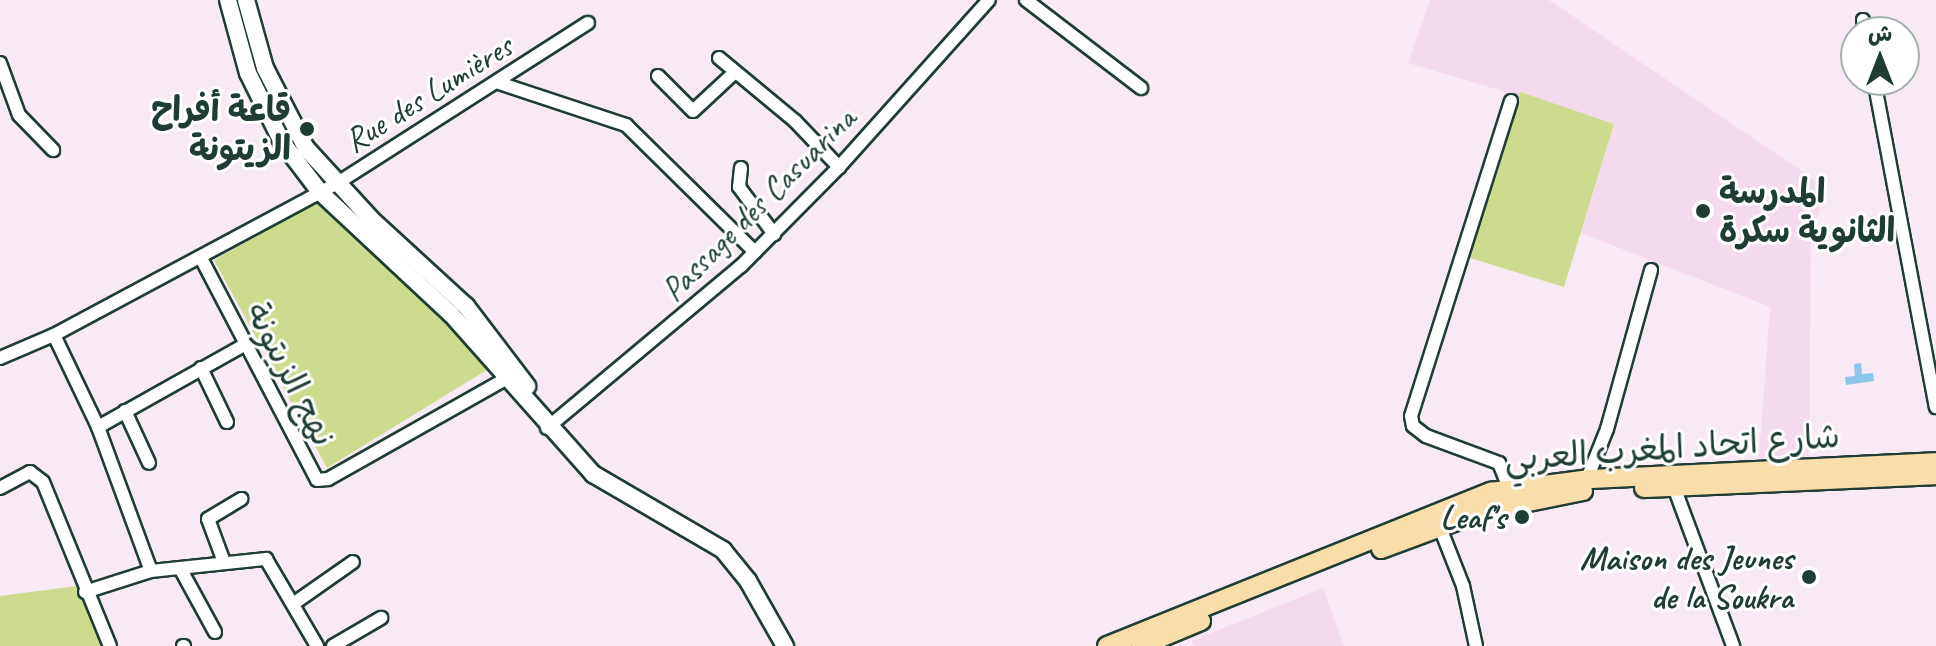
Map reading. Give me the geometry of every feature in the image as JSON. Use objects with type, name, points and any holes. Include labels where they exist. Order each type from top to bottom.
[{"type":"main road","points":[[228,0],[248,73],[282,142],[320,192],[513,375]]},
{"type":"main road","points":[[246,0],[265,68],[285,109],[306,148],[336,184],[466,306],[553,431],[608,486],[723,550],[748,581],[785,646]]},
{"type":"main road","name":"شارع اتحاد المغرب العربي","points":[[1141,646],[1512,497],[1587,479],[1936,462]]},
{"type":"main road","name":"شارع اتحاد المغرب العربي","points":[[1107,646],[1461,502],[1585,490],[1936,475]]},
{"type":"street","name":"Passage des Casuarina","points":[[553,431],[774,234],[839,167],[989,0]]},
{"type":"street","points":[[1026,0],[1141,88]]},
{"type":"street","name":"Rue des Lumières","points":[[0,358],[54,335],[336,184],[499,83],[588,23]]},
{"type":"street","points":[[719,58],[795,121],[839,167]]},
{"type":"street","points":[[0,63],[19,115],[53,150]]},
{"type":"street","points":[[658,76],[693,111],[734,73]]},
{"type":"street","points":[[499,83],[626,125],[755,252]]},
{"type":"street","points":[[1877,96],[1936,407]]},
{"type":"street","points":[[1511,101],[1411,416],[1413,426],[1426,436],[1499,463],[1512,497]]},
{"type":"street","points":[[741,168],[739,187],[774,234]]},
{"type":"street","name":"نهج الزيتونة","points":[[201,258],[304,462],[321,481],[513,375]]},
{"type":"street","points":[[1587,479],[1607,429],[1651,270]]},
{"type":"street","points":[[54,335],[98,427],[151,571]]},
{"type":"street","points":[[98,427],[246,344]]},
{"type":"street","points":[[201,368],[227,422]]},
{"type":"street","points":[[125,411],[149,463]]},
{"type":"street","points":[[0,488],[26,474],[37,475],[56,506],[85,592],[110,646]]},
{"type":"street","points":[[1674,487],[1733,646]]},
{"type":"street","points":[[224,562],[208,519],[241,499]]},
{"type":"street","points":[[1439,525],[1463,586],[1476,646]]},
{"type":"street","points":[[85,592],[151,571],[266,559],[317,646]]},
{"type":"street","points":[[293,604],[353,562]]},
{"type":"street","points":[[180,568],[215,632]]},
{"type":"street","points":[[333,646],[381,618]]},
{"type":"shaded area","name":"المدرسة الثانوية سكرة","points":[[1430,0],[1549,0],[1827,188],[1811,235],[1809,456],[1759,458],[1770,307],[1581,233],[1614,124],[1408,63]]},
{"type":"shaded area","points":[[1323,588],[1344,646],[1194,646],[1191,641]]},
{"type":"green space","points":[[1520,92],[1614,124],[1564,287],[1467,257]]},
{"type":"green space","points":[[319,201],[432,301],[490,368],[327,468],[214,260]]},
{"type":"green space","points":[[77,586],[104,646],[0,646],[0,596]]},
{"type":"water","points":[[1861,363],[1862,374],[1873,373],[1874,381],[1846,385],[1845,377],[1855,376],[1854,364]]},
{"type":"place","name":"قاعة أفراح الزيتونة","points":[[307,129]]},
{"type":"place","name":"المدرسة الثانوية سكرة","points":[[1703,211]]},
{"type":"place","name":"Leaf's","points":[[1522,517]]},
{"type":"place","name":"Maison des Jeunes de la Soukra","points":[[1809,577]]}]
